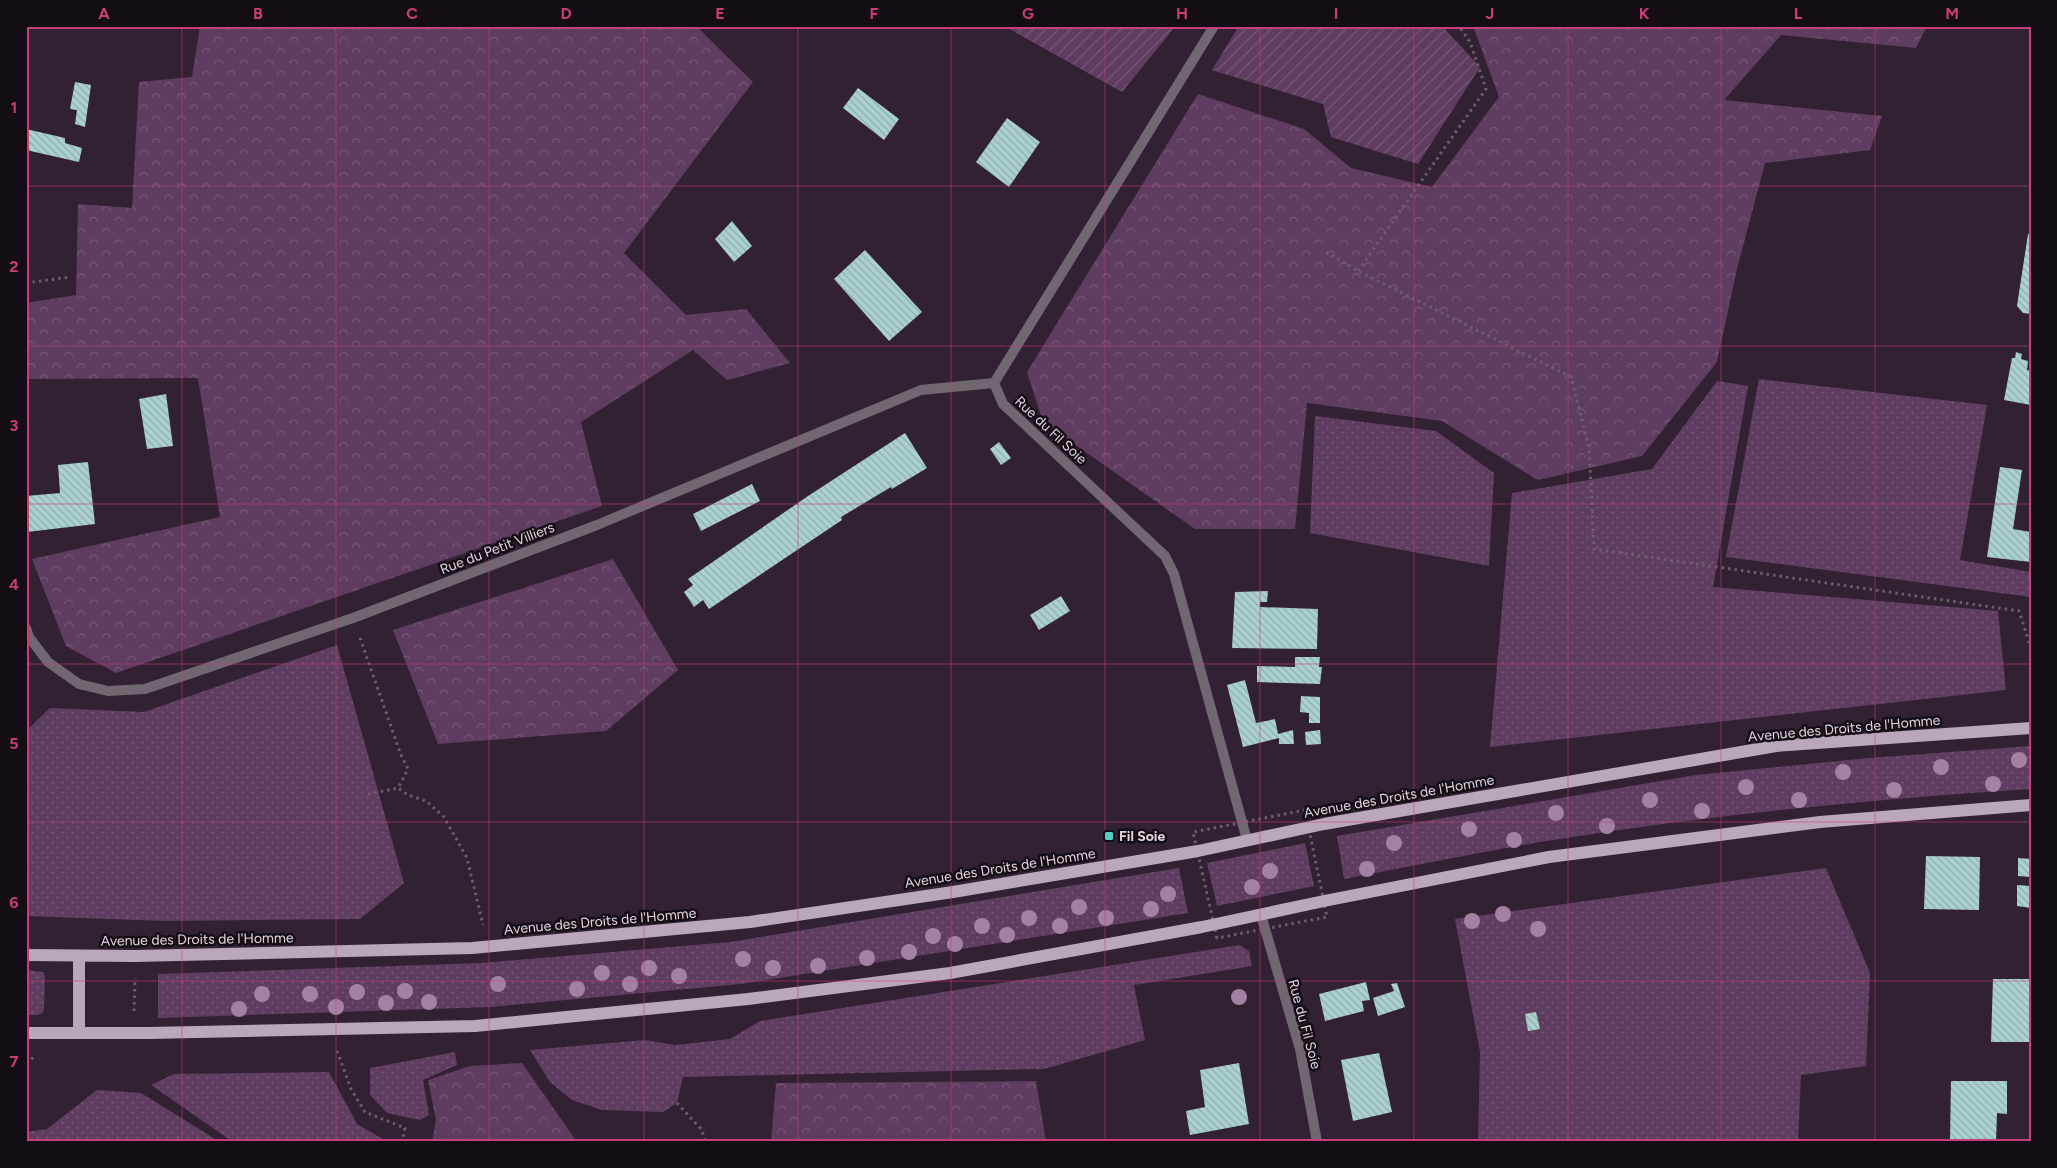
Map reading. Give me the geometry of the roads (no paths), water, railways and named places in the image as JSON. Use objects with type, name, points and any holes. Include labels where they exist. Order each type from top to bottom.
[{"type":"main road","name":"Avenue des Droits de l'Homme","points":[[26,955],[135,956],[472,948],[730,924],[953,892],[1198,851],[1309,828],[1776,746],[2031,728]]},
{"type":"main road","points":[[26,1033],[134,1033],[475,1026],[729,1001],[950,973],[1214,925],[1324,901],[1549,858],[1820,822],[2031,804]]},
{"type":"main road","points":[[79,956],[79,1033]]},
{"type":"street","points":[[994,383],[1214,26]]},
{"type":"street","name":"Rue du Petit Villiers","points":[[26,628],[29,637],[48,662],[79,684],[108,691],[145,689],[353,618],[597,525],[921,390],[994,383]]},
{"type":"street","name":"Rue du Fil Soie","points":[[994,383],[1003,404],[1164,556],[1174,574],[1247,840]]},
{"type":"street","name":"Rue du Fil Soie","points":[[1261,914],[1300,1049],[1317,1142]]},
{"type":"place","name":"Fil Soie","points":[[1109,836]]}]
